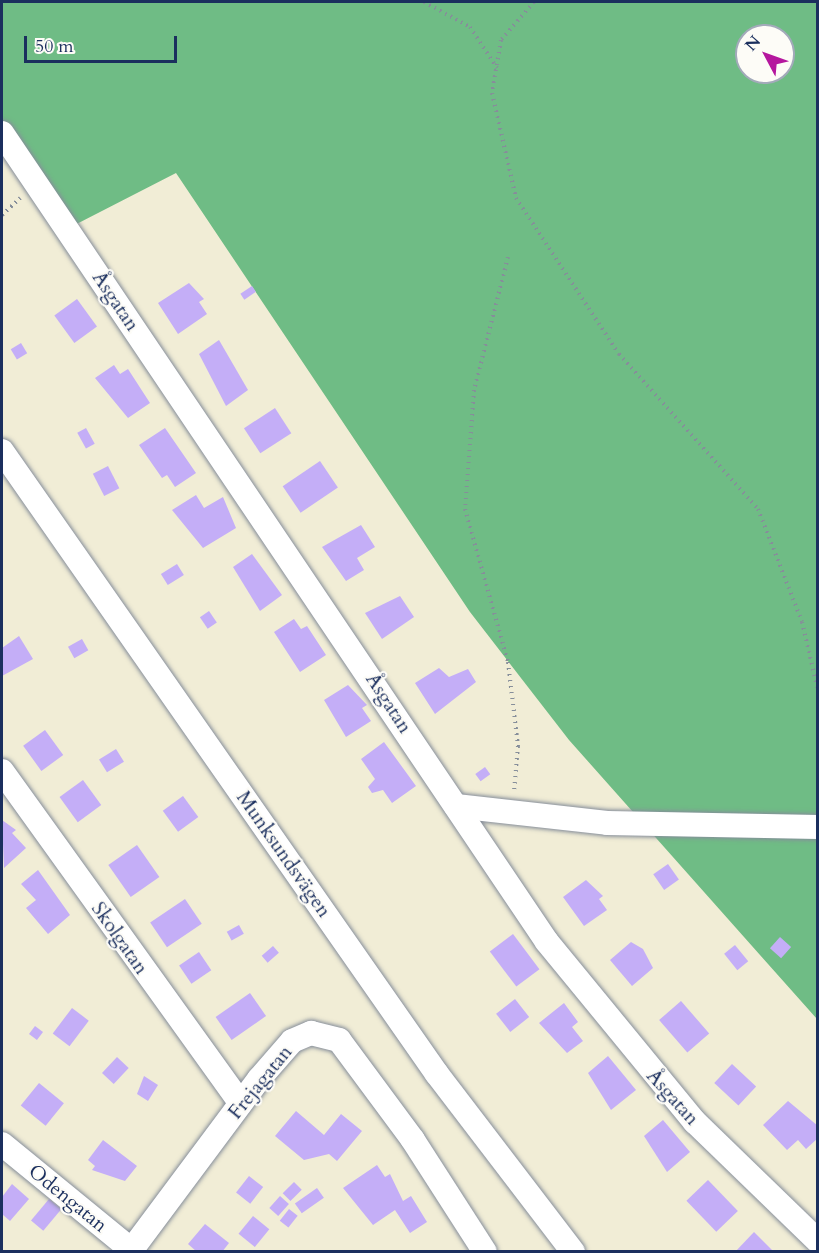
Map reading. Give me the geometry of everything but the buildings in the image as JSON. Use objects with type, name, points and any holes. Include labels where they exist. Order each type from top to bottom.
[{"type":"street","name":"Åsgatan","points":[[2,133],[547,942],[619,1035],[695,1122],[818,1241]]},
{"type":"street","name":"Munksundsvägen","points":[[2,451],[437,1074],[573,1251]]},
{"type":"street","name":"Skolgatan","points":[[2,771],[241,1103]]},
{"type":"street","points":[[456,806],[513,810],[607,823],[818,827]]},
{"type":"street","name":"Frejagatan","points":[[132,1251],[241,1103],[292,1041],[311,1033],[339,1040],[413,1140],[485,1251]]},
{"type":"street","name":"Odengatan","points":[[2,1144],[132,1251]]},
{"type":"path","points":[[424,2],[470,27],[498,69]]},
{"type":"path","points":[[534,2],[508,26],[492,93],[524,213],[619,354],[758,510],[802,622],[818,691]]},
{"type":"path","points":[[508,257],[474,390],[465,509],[508,662],[518,746],[513,810]]},
{"type":"green space","points":[[2,2],[817,2],[817,1019],[569,740],[470,612],[176,173],[61,232],[2,145]]}]
